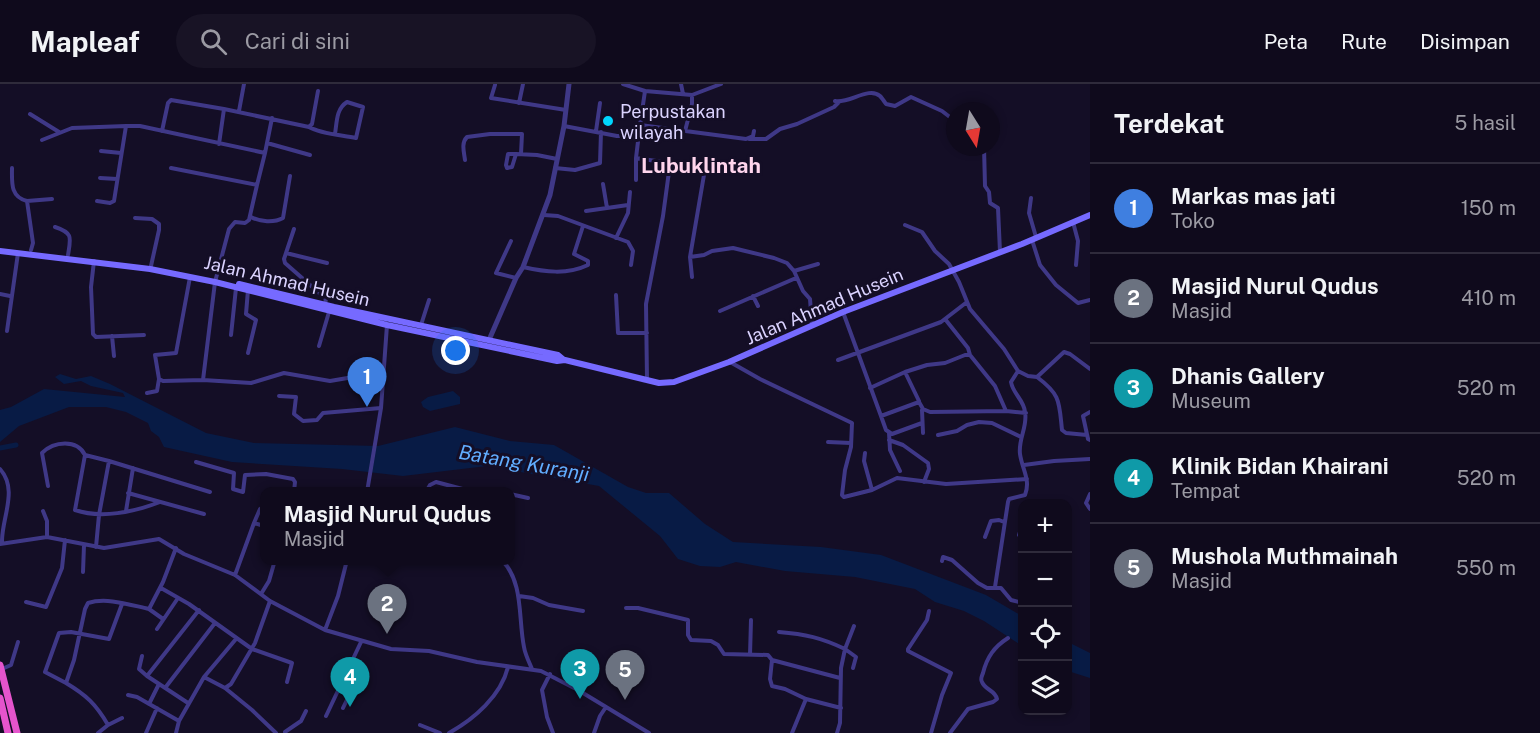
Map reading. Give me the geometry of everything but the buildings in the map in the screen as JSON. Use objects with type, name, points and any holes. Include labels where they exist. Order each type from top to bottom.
[{"type":"highway","points":[[1,667],[17,733]]},
{"type":"highway","points":[[0,698],[8,733]]},
{"type":"highway","points":[[6,723],[14,720]]},
{"type":"main road","name":"Jalan Ahmad Husein","points":[[0,249],[31,250],[151,266],[325,304],[557,361],[565,360],[659,383],[674,382],[729,362],[843,312],[1090,215]]},
{"type":"main road","name":"Jalan Ahmad Husein","points":[[0,249],[135,266],[216,281],[329,312],[387,325],[489,340],[558,355],[565,360]]},
{"type":"street","points":[[239,111],[244,84]]},
{"type":"street","points":[[519,103],[523,84]]},
{"type":"street","points":[[489,340],[523,267],[550,195],[564,126],[569,84]]},
{"type":"street","points":[[623,84],[645,91],[692,95],[721,84]]},
{"type":"street","points":[[681,84],[683,93]]},
{"type":"street","points":[[495,86],[491,98],[566,110]]},
{"type":"street","points":[[309,127],[312,124],[318,91]]},
{"type":"street","points":[[636,180],[638,136],[645,91]]},
{"type":"street","points":[[640,125],[748,139],[766,139],[780,129],[834,107],[837,102],[846,102],[866,93],[877,94],[886,104],[895,105],[910,96],[946,114]]},
{"type":"street","points":[[685,131],[692,95]]},
{"type":"street","points":[[162,131],[168,103],[171,100],[239,111],[335,134],[356,138],[363,107],[347,102],[343,104],[339,110],[335,134]]},
{"type":"street","points":[[555,168],[575,170],[600,163],[598,132],[600,103]]},
{"type":"street","points":[[219,144],[224,109]]},
{"type":"street","points":[[30,114],[60,132]]},
{"type":"street","points":[[203,380],[216,281],[234,224],[247,223],[251,217],[272,118]]},
{"type":"street","points":[[97,201],[113,202],[126,126]]},
{"type":"street","points":[[42,140],[77,127],[140,126],[265,153]]},
{"type":"street","points":[[564,126],[617,136],[638,136]]},
{"type":"street","points":[[748,139],[753,136],[754,130]]},
{"type":"street","points":[[465,160],[463,147],[465,139],[490,134],[522,134],[519,154],[557,159]]},
{"type":"street","points":[[267,143],[310,155]]},
{"type":"street","points":[[101,151],[122,153]]},
{"type":"street","points":[[984,156],[984,186],[989,192],[990,203],[998,208],[1000,252]]},
{"type":"street","points":[[636,158],[737,173]]},
{"type":"street","points":[[646,380],[646,304],[663,216],[670,164]]},
{"type":"street","points":[[12,168],[14,192],[21,200],[51,199]]},
{"type":"street","points":[[171,168],[257,185]]},
{"type":"street","points":[[692,277],[690,257],[705,169]]},
{"type":"street","points":[[251,217],[267,221],[279,221],[283,218],[290,176]]},
{"type":"street","points":[[100,178],[117,179]]},
{"type":"street","points":[[603,184],[607,208]]},
{"type":"street","points":[[616,238],[628,213],[630,192]]},
{"type":"street","points":[[1031,198],[1029,213],[1040,265],[1056,285],[1078,303],[1090,300]]},
{"type":"street","points":[[27,201],[33,243],[31,250]]},
{"type":"street","points":[[586,211],[628,205]]},
{"type":"street","points":[[543,214],[558,216],[628,242],[633,250],[631,265]]},
{"type":"street","points":[[135,218],[152,219],[159,224],[151,266]]},
{"type":"street","points":[[1073,222],[1078,241],[1076,265]]},
{"type":"street","points":[[905,225],[922,232],[935,251],[953,270],[970,309],[1004,349],[1018,371],[1037,377],[1054,391],[1059,400],[1062,430],[1066,433],[1087,435]]},
{"type":"street","points":[[523,267],[566,272],[576,271],[588,265],[588,261],[574,254],[583,226]]},
{"type":"street","points":[[56,227],[67,231],[70,235],[68,255]]},
{"type":"street","points":[[294,229],[285,263],[326,299],[325,304]]},
{"type":"street","points":[[511,242],[496,273],[516,278]]},
{"type":"street","points":[[690,257],[704,255],[712,250],[733,248],[787,263],[810,299],[812,326]]},
{"type":"street","points":[[6,331],[18,253]]},
{"type":"street","points":[[286,253],[327,263]]},
{"type":"street","points":[[94,261],[91,287],[93,334],[96,337],[144,335]]},
{"type":"street","points":[[794,271],[818,264]]},
{"type":"street","points":[[147,393],[157,392],[159,379],[155,355],[177,353],[190,277]]},
{"type":"street","points":[[720,311],[796,278]]},
{"type":"street","points":[[231,335],[236,287]]},
{"type":"street","points":[[248,291],[245,312],[249,318],[256,320],[248,353]]},
{"type":"street","points":[[0,294],[10,296]]},
{"type":"street","points":[[616,295],[618,333],[647,333]]},
{"type":"street","points":[[753,296],[758,306]]},
{"type":"street","points":[[424,329],[429,300]]},
{"type":"street","points":[[838,360],[924,330],[967,302]]},
{"type":"street","points":[[319,346],[329,312]]},
{"type":"street","points":[[843,312],[889,433],[890,450],[900,471]]},
{"type":"street","points":[[945,318],[995,386],[1006,411]]},
{"type":"street","points":[[368,487],[381,408],[387,325]]},
{"type":"street","points":[[112,336],[114,356]]},
{"type":"street","points":[[1037,377],[1064,352],[1090,369]]},
{"type":"street","points":[[870,388],[904,372],[970,355]]},
{"type":"street","points":[[729,362],[852,423],[843,496],[849,498],[897,478],[946,484],[1027,479]]},
{"type":"street","points":[[996,587],[1009,500],[1023,497],[1027,491],[1027,479],[1020,454],[1021,436],[1026,425],[1026,412],[1011,382],[1018,371]]},
{"type":"street","points":[[904,372],[923,409],[923,433]]},
{"type":"street","points":[[159,379],[163,381],[203,380],[251,383],[284,373],[330,381],[365,375],[384,375]]},
{"type":"street","points":[[279,396],[296,397],[294,414],[303,422],[317,420],[323,413],[381,408]]},
{"type":"street","points":[[881,416],[919,402]]},
{"type":"street","points":[[923,409],[942,412],[1026,412]]},
{"type":"street","points":[[1090,412],[1083,416],[1090,440]]},
{"type":"street","points":[[938,435],[957,431],[979,422],[992,423],[1021,436]]},
{"type":"street","points":[[889,433],[892,434],[922,423]]},
{"type":"street","points":[[889,441],[903,445],[928,463],[929,469],[924,482]]},
{"type":"street","points":[[828,442],[851,443]]},
{"type":"street","points":[[48,486],[47,471],[42,456],[45,450],[75,444],[85,455],[210,492]]},
{"type":"street","points":[[865,453],[864,461],[872,490]]},
{"type":"street","points":[[85,455],[74,509],[76,511],[99,516],[160,502]]},
{"type":"street","points":[[1024,465],[1090,459]]},
{"type":"street","points":[[96,547],[109,461]]},
{"type":"street","points":[[196,462],[245,475],[254,473],[288,478],[295,482],[294,487]]},
{"type":"street","points":[[126,511],[133,468]]},
{"type":"street","points":[[0,469],[6,477],[9,489],[1,543],[47,537],[110,548],[155,539],[163,540],[184,554],[235,575],[270,601],[325,630],[392,649],[429,651],[508,668],[532,669],[550,674],[649,733]]},
{"type":"street","points":[[234,473],[233,489],[243,493],[245,475]]},
{"type":"street","points":[[428,487],[436,482],[455,487]]},
{"type":"street","points":[[128,493],[204,514]]},
{"type":"street","points":[[1090,494],[1086,503],[1090,509]]},
{"type":"street","points":[[515,495],[528,498]]},
{"type":"street","points":[[235,575],[260,509]]},
{"type":"street","points":[[43,511],[47,520],[47,537]]},
{"type":"street","points":[[985,537],[991,521],[1004,522]]},
{"type":"street","points":[[254,523],[260,525]]},
{"type":"street","points":[[26,602],[46,607],[62,568],[65,540]]},
{"type":"street","points":[[83,572],[84,545]]},
{"type":"street","points":[[149,609],[161,588],[176,548]]},
{"type":"street","points":[[942,561],[943,557],[952,560],[978,583],[987,588],[1002,588],[1011,600],[1018,602]]},
{"type":"street","points":[[261,594],[269,581],[274,565]]},
{"type":"street","points":[[325,630],[338,596],[346,565]]},
{"type":"street","points":[[506,565],[510,569],[519,596],[524,649],[532,669]]},
{"type":"street","points":[[161,588],[199,610],[252,649],[292,663],[287,682]]},
{"type":"street","points":[[519,596],[533,598],[549,605],[584,611]]},
{"type":"street","points":[[157,629],[178,598]]},
{"type":"street","points":[[225,688],[252,649],[270,601]]},
{"type":"street","points":[[66,683],[88,603],[108,602],[149,609],[164,619]]},
{"type":"street","points":[[108,725],[93,702],[66,683],[46,674],[45,669],[59,633],[67,632],[109,639],[122,604]]},
{"type":"street","points":[[626,608],[638,608],[688,620],[688,635],[691,640],[711,641],[718,645],[724,654],[768,655],[772,660],[840,678]]},
{"type":"street","points":[[147,676],[199,610]]},
{"type":"street","points":[[929,611],[927,620],[908,651],[951,672],[931,733]]},
{"type":"street","points":[[750,655],[751,620]]},
{"type":"street","points":[[165,688],[215,623]]},
{"type":"street","points":[[837,733],[841,708],[840,678],[845,649],[854,626]]},
{"type":"street","points":[[779,632],[794,632],[819,638],[845,649],[856,657],[853,668]]},
{"type":"street","points":[[950,733],[968,709],[997,699],[995,692],[983,684],[981,679],[985,662],[998,644],[1008,638]]},
{"type":"street","points":[[176,733],[188,703],[204,677],[236,639]]},
{"type":"street","points":[[1,667],[11,665],[18,642]]},
{"type":"street","points":[[326,716],[361,642]]},
{"type":"street","points":[[142,656],[140,669],[188,703]]},
{"type":"street","points":[[772,660],[770,679],[772,686],[785,689],[806,699],[841,708]]},
{"type":"street","points":[[343,708],[357,679],[357,675],[350,667]]},
{"type":"street","points":[[450,733],[479,713],[501,686],[508,668]]},
{"type":"street","points":[[550,674],[542,690],[547,717],[553,733]]},
{"type":"street","points":[[204,677],[225,688],[277,733],[285,733],[301,721],[306,711]]},
{"type":"street","points":[[149,704],[159,684]]},
{"type":"street","points":[[128,695],[179,721]]},
{"type":"street","points":[[792,733],[806,699]]},
{"type":"street","points":[[594,733],[606,707]]},
{"type":"street","points":[[146,733],[157,708]]},
{"type":"street","points":[[98,733],[122,718]]},
{"type":"street","points":[[420,725],[441,733]]},
{"type":"water","name":"Batang Kuranji","points":[[60,374],[76,379],[91,376],[206,433],[254,443],[378,446],[455,427],[510,441],[554,445],[628,487],[646,493],[669,493],[705,524],[733,542],[821,547],[881,555],[986,595],[1018,614],[1018,643],[984,621],[964,611],[935,602],[915,589],[855,577],[785,571],[736,562],[720,567],[700,566],[678,559],[660,536],[599,486],[487,466],[403,476],[342,469],[232,462],[164,447],[159,437],[151,431],[148,423],[126,412],[106,407],[69,407],[19,426],[0,442],[0,410],[11,407],[44,389],[125,397],[123,393],[91,386],[81,381],[64,384],[55,377]]},
{"type":"water","points":[[453,391],[460,397],[460,404],[430,411],[423,407],[421,402],[428,397]]},
{"type":"water","points":[[1072,644],[1090,653],[1090,678],[1072,672]]},
{"type":"waterway","points":[[0,448],[16,445]]},
{"type":"place","name":"Perpustakan wilayah","points":[[608,121]]},
{"type":"place","name":"Markas mas jati","points":[[367,407]]},
{"type":"place","name":"Masjid Nurul Qudus","points":[[387,634]]},
{"type":"place","name":"Dhanis Gallery","points":[[580,699]]},
{"type":"place","name":"Mushola Muthmainah","points":[[625,700]]},
{"type":"place","name":"Klinik Bidan Khairani","points":[[350,707]]},
{"type":"district","name":"Lubuklintah","points":[[701,165]]}]
